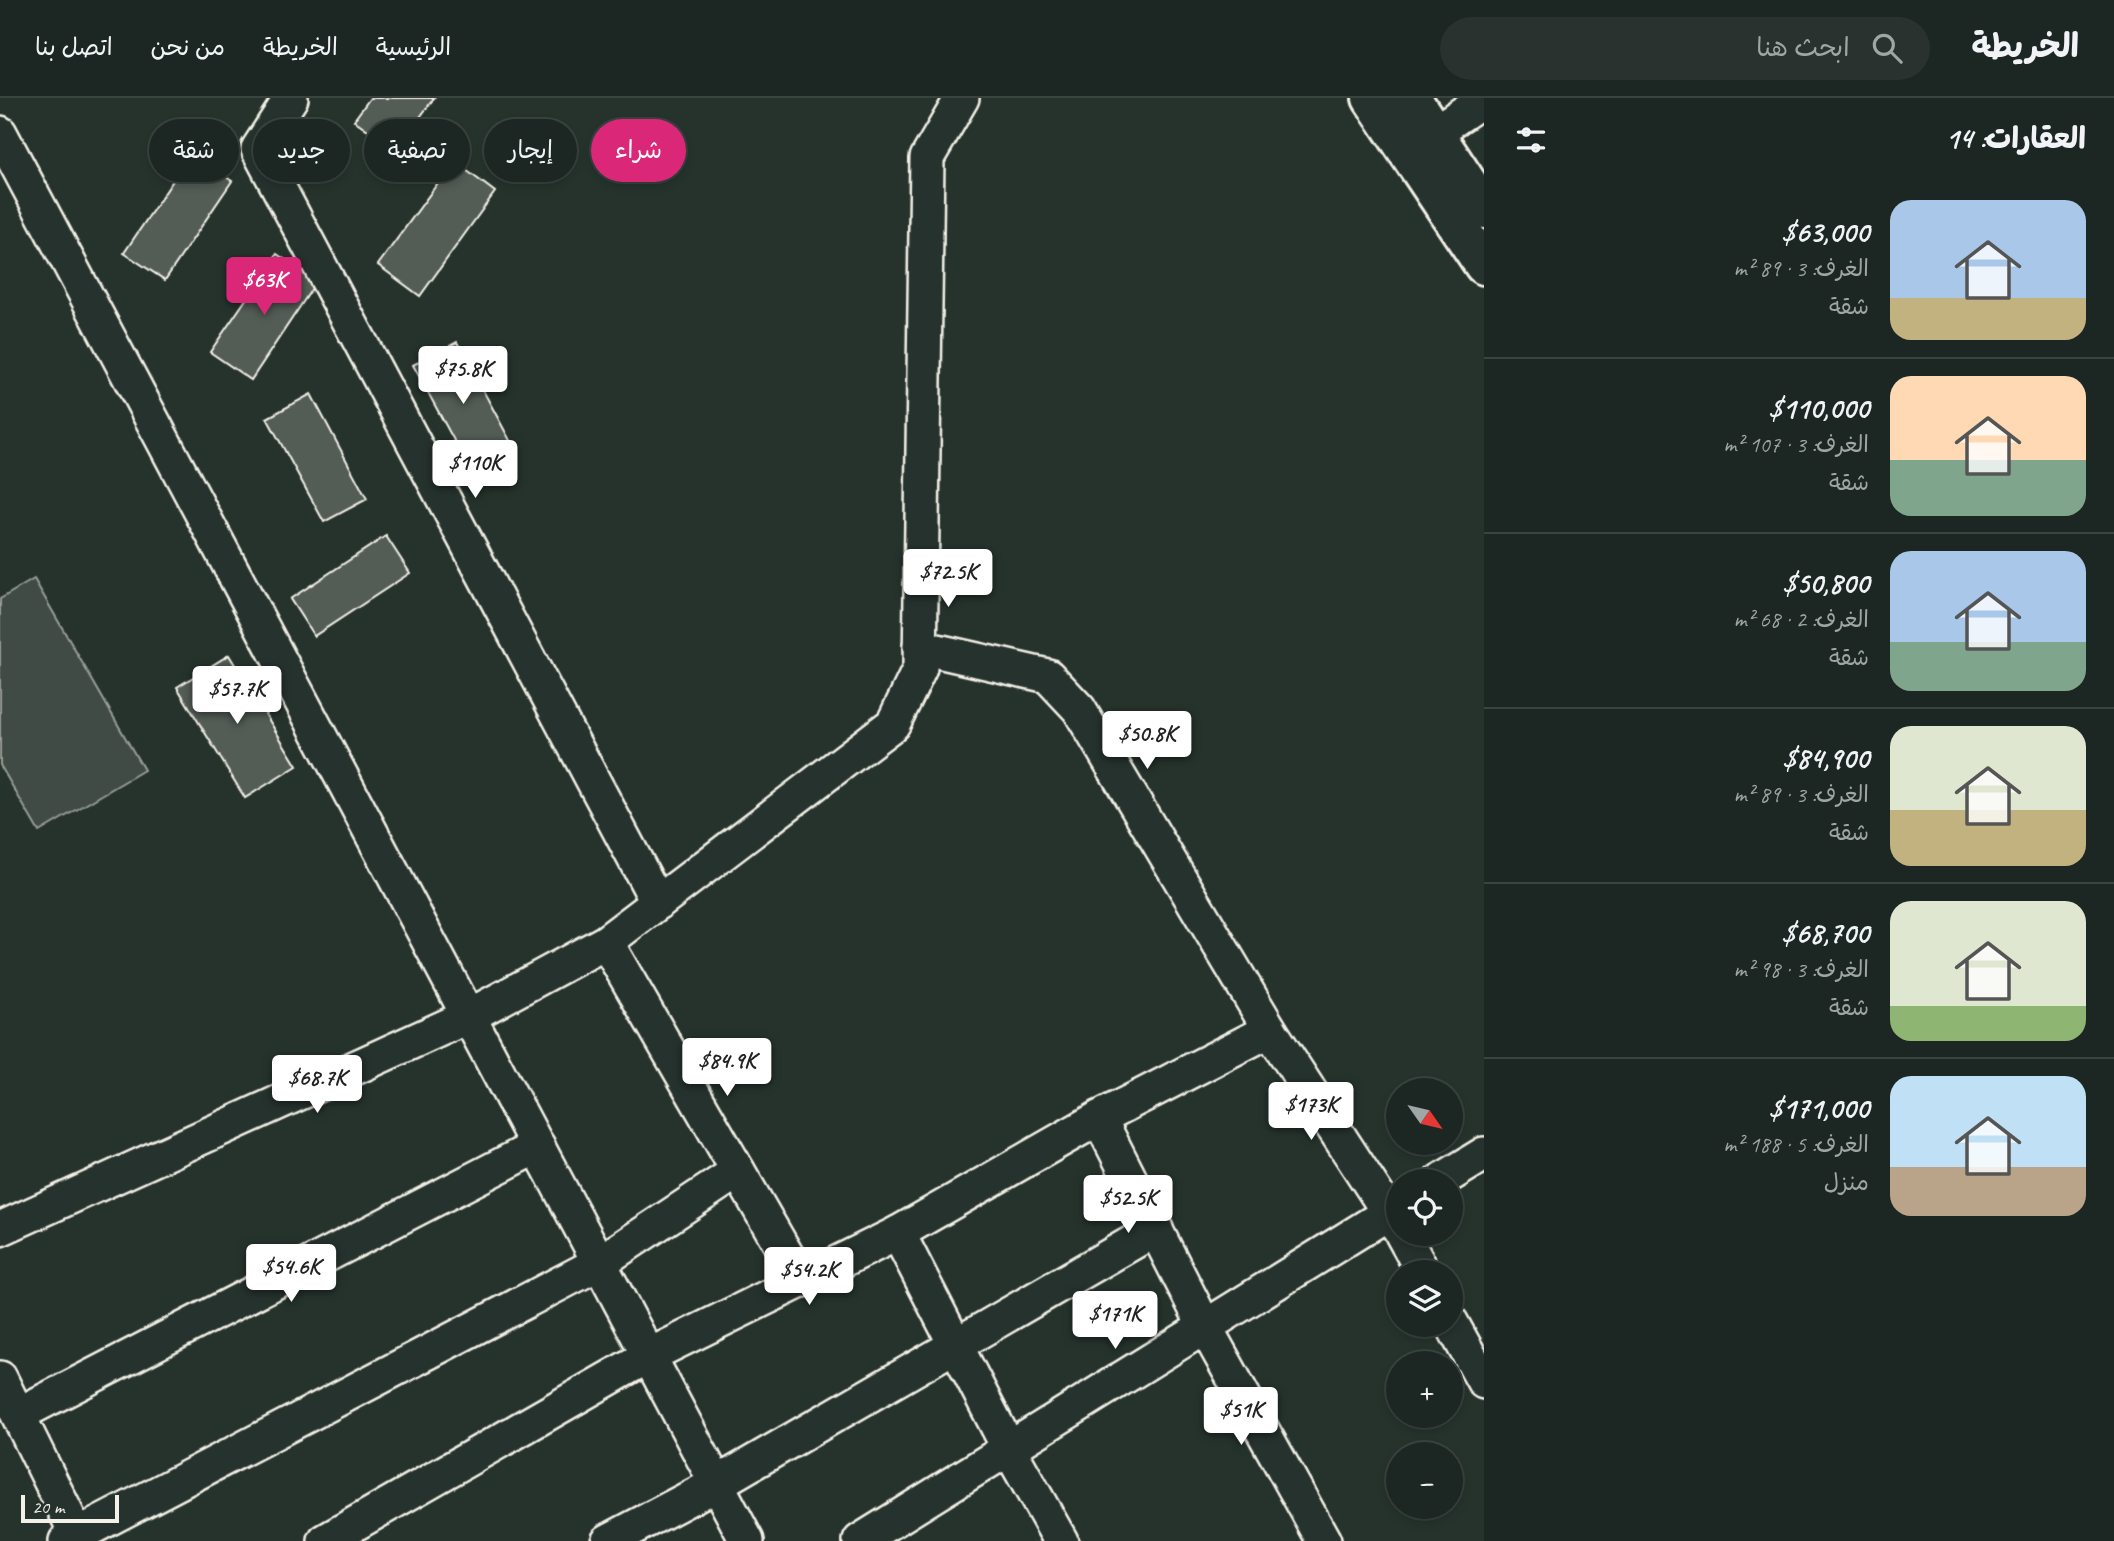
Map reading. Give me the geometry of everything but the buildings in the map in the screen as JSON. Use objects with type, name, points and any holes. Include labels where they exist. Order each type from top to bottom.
[{"type":"main road","points":[[1372,98],[1484,265]]},
{"type":"main road","points":[[1410,98],[1484,209]]},
{"type":"street","points":[[291,98],[258,149],[658,903]]},
{"type":"street","points":[[0,1229],[469,1016],[606,942],[893,724],[920,668],[927,158],[962,98]]},
{"type":"street","points":[[1434,133],[1484,99]]},
{"type":"street","points":[[0,133],[747,1541]]},
{"type":"street","points":[[920,647],[1048,676],[1079,709],[1270,1030],[1386,1204]]},
{"type":"street","points":[[606,942],[801,1280]]},
{"type":"street","points":[[325,1541],[648,1356],[898,1233],[1099,1118],[1270,1030]]},
{"type":"street","points":[[1099,1118],[1205,1327],[1324,1541]]},
{"type":"street","points":[[19,1414],[538,1146]]},
{"type":"street","points":[[1460,1169],[1484,1154]]},
{"type":"street","points":[[0,1378],[75,1539],[599,1263],[738,1171]]},
{"type":"street","points":[[860,1541],[1205,1327],[1386,1226]]},
{"type":"street","points":[[608,1541],[716,1484],[1156,1229]]},
{"type":"street","points":[[898,1233],[1009,1449],[1061,1541]]},
{"type":"street","points":[[1459,1337],[1484,1382]]},
{"type":"shaded area","points":[[34,579],[144,770],[39,832],[0,765],[0,599]]}]
